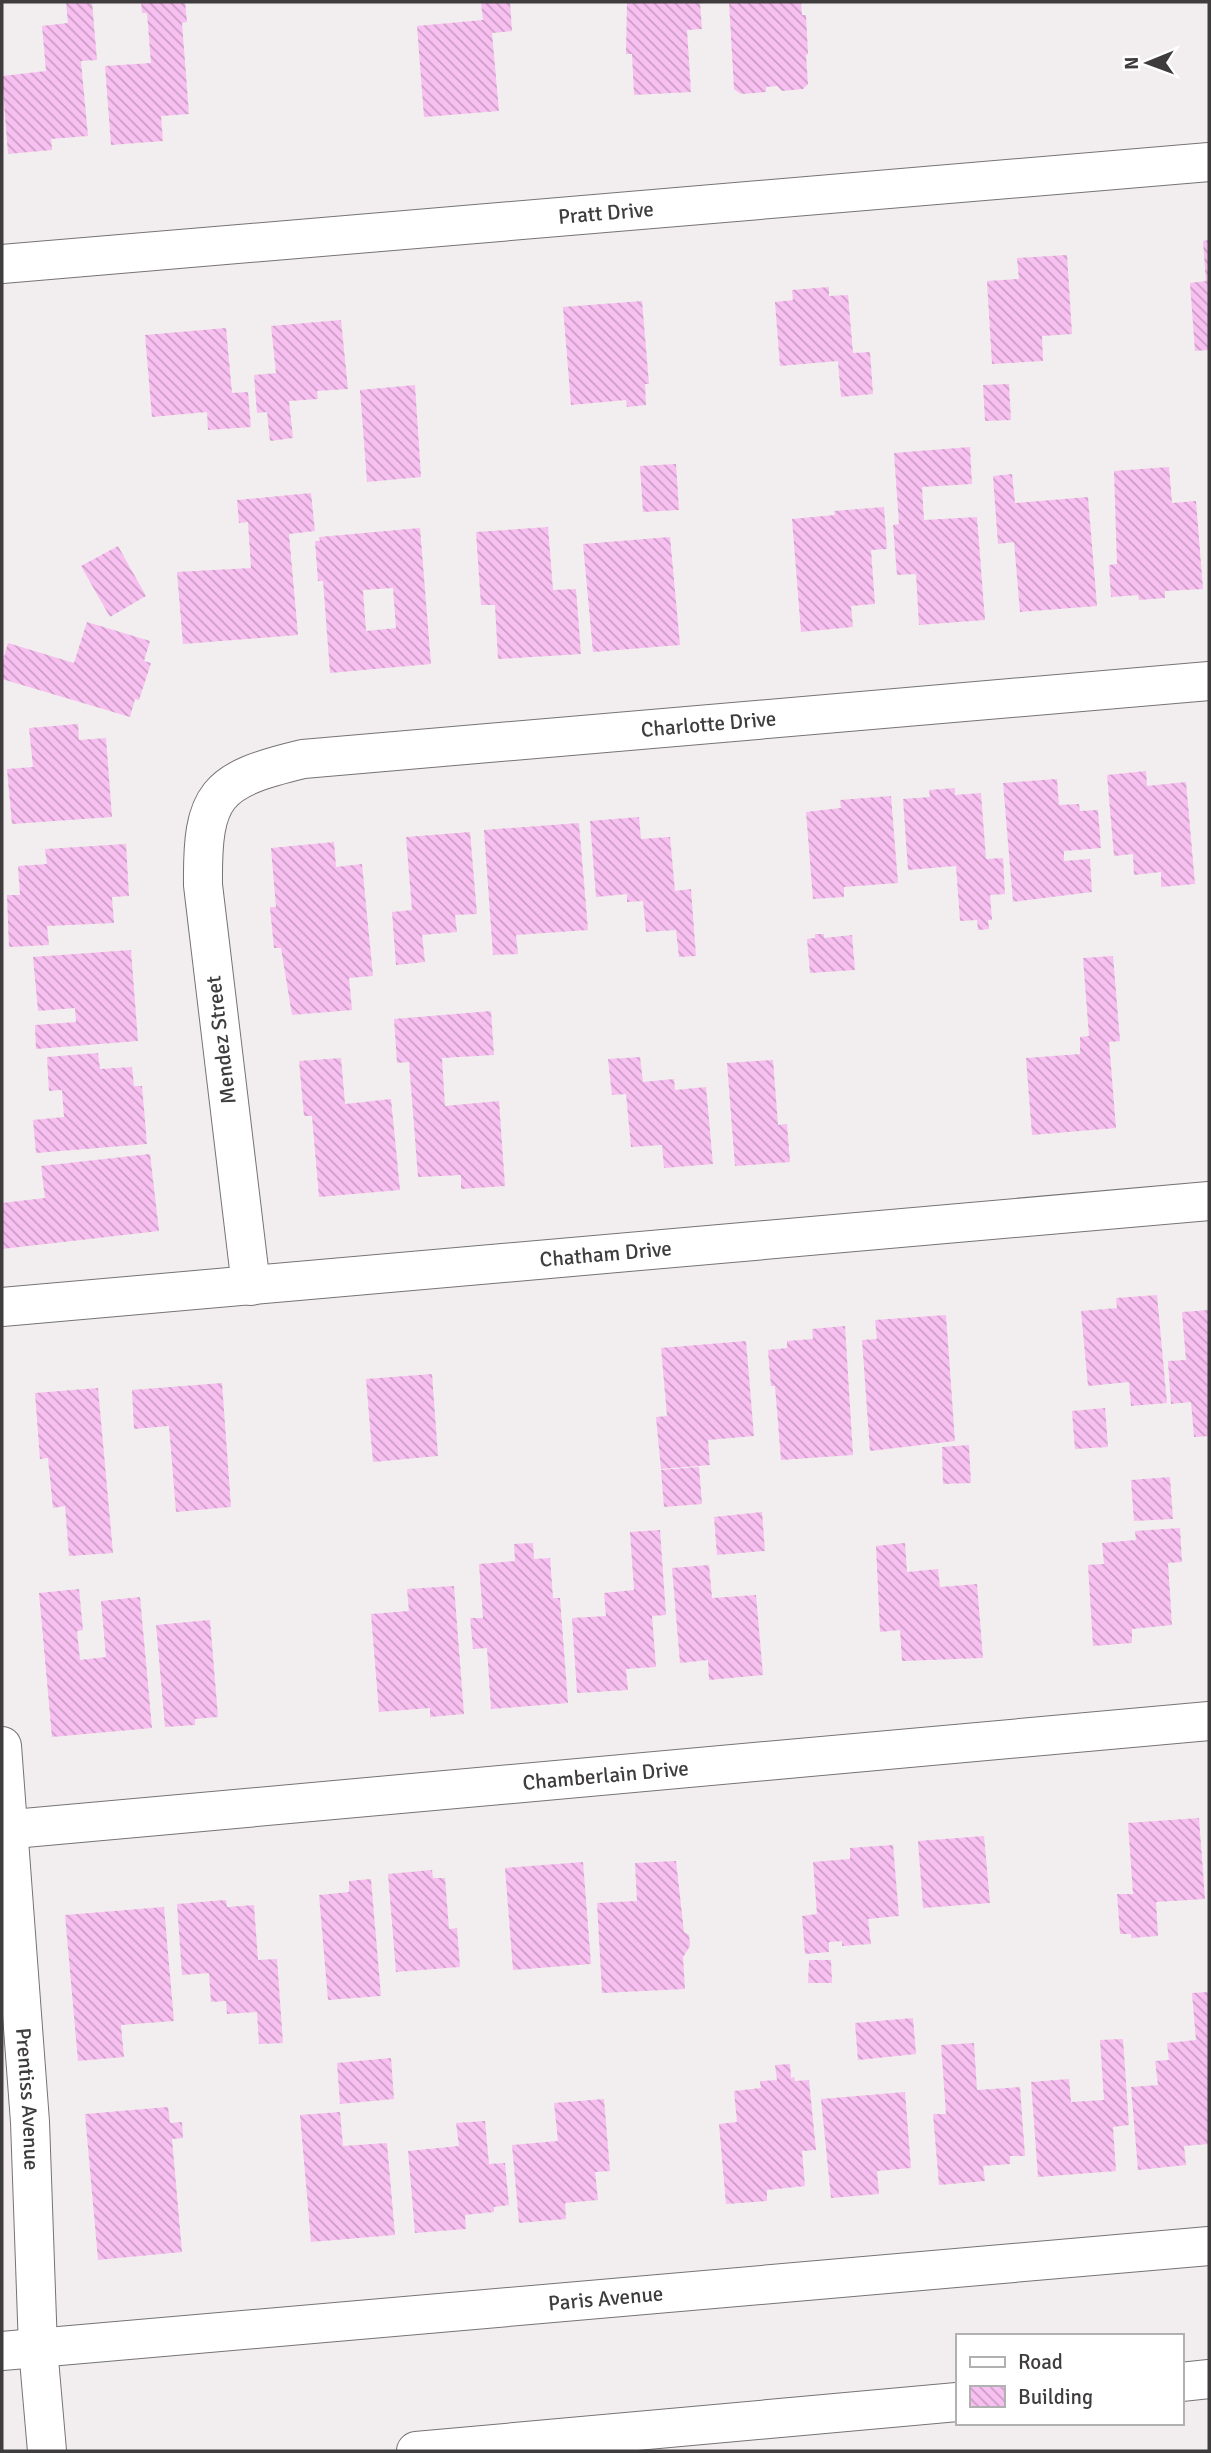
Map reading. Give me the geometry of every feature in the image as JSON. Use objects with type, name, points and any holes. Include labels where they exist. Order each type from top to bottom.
[{"type":"street","name":"Pratt Drive","points":[[2,264],[1209,162]]},
{"type":"street","name":"Charlotte Drive","points":[[216,796],[254,771],[303,759],[1209,681]]},
{"type":"street","name":"Mendez Street","points":[[216,796],[202,836],[202,885],[251,1286]]},
{"type":"street","name":"Chatham Drive","points":[[2,1307],[1209,1201]]},
{"type":"street","name":"Chamberlain Drive","points":[[6,1830],[1209,1721]]},
{"type":"street","name":"Prentiss Avenue","points":[[2,1746],[6,1830],[30,2122],[20,2349],[47,2451]]},
{"type":"street","name":"Paris Avenue","points":[[20,2349],[1209,2246]]},
{"type":"street","points":[[1183,2382],[1209,2379]]},
{"type":"street","points":[[415,2451],[956,2402]]},
{"type":"building","points":[[66,2],[92,2],[97,60],[81,61],[88,136],[51,139],[52,150],[8,154],[2,76],[46,71],[42,26],[68,23]]},
{"type":"building","points":[[141,2],[185,2],[187,22],[182,23],[189,114],[161,116],[163,141],[111,145],[105,66],[151,63],[147,13],[142,13]]},
{"type":"building","points":[[510,2],[512,31],[492,33],[499,111],[424,117],[417,26],[483,20],[481,3]]},
{"type":"building","points":[[627,2],[700,2],[702,29],[687,30],[691,92],[634,95],[632,54],[626,54]]},
{"type":"building","points":[[729,2],[801,2],[802,15],[806,15],[808,54],[808,84],[803,89],[782,91],[777,86],[766,87],[766,92],[741,94],[734,89]]},
{"type":"building","points":[[1209,240],[1209,350],[1195,351],[1190,283],[1206,281],[1203,241]]},
{"type":"building","points":[[1067,255],[1072,334],[1042,336],[1043,361],[992,364],[987,281],[1019,279],[1017,258]]},
{"type":"building","points":[[829,287],[829,296],[848,295],[853,353],[870,352],[873,394],[841,397],[838,361],[780,366],[775,302],[793,300],[792,290]]},
{"type":"building","points":[[642,301],[649,384],[645,384],[646,405],[627,407],[626,400],[571,405],[563,307]]},
{"type":"building","points":[[341,320],[348,389],[317,391],[318,399],[289,401],[293,438],[270,441],[267,412],[257,413],[254,375],[276,373],[271,326]]},
{"type":"building","points":[[226,328],[232,393],[248,392],[251,427],[208,430],[207,412],[152,417],[145,335]]},
{"type":"building","points":[[1009,384],[1011,420],[985,421],[983,385]]},
{"type":"building","points":[[415,385],[421,477],[367,482],[360,390]]},
{"type":"building","points":[[970,447],[972,484],[922,487],[924,520],[977,517],[985,620],[919,625],[916,574],[897,575],[893,525],[899,524],[894,453]]},
{"type":"building","points":[[676,464],[679,510],[643,512],[640,466]]},
{"type":"building","points":[[1169,467],[1172,503],[1196,501],[1203,589],[1165,591],[1165,598],[1139,600],[1138,595],[1111,597],[1109,565],[1117,564],[1114,471]]},
{"type":"building","points":[[1012,474],[1015,503],[1088,497],[1097,606],[1020,612],[1014,542],[998,544],[993,476]]},
{"type":"building","points":[[311,493],[315,531],[289,534],[298,635],[183,644],[177,572],[251,568],[248,522],[239,523],[237,500]]},
{"type":"building","points":[[884,507],[887,549],[871,550],[875,604],[851,606],[853,627],[801,632],[792,519],[835,515],[834,511]]},
{"type":"building","points":[[548,527],[553,590],[576,589],[581,654],[498,659],[495,605],[481,605],[476,532]]},
{"type":"building","points":[[420,528],[431,664],[330,673],[323,581],[318,581],[315,541],[320,541],[319,537]],"holes":[[[393,588],[396,628],[366,631],[363,590]]]},
{"type":"building","points":[[670,537],[680,645],[593,652],[583,544]]},
{"type":"building","points":[[118,546],[146,596],[110,617],[81,566]]},
{"type":"building","points":[[87,622],[150,641],[144,661],[151,663],[139,700],[135,699],[130,717],[2,679],[2,664],[8,643],[74,663]]},
{"type":"building","points":[[78,724],[79,740],[106,738],[112,817],[12,824],[7,769],[33,767],[29,728]]},
{"type":"building","points":[[1146,771],[1147,786],[1186,782],[1195,884],[1161,887],[1161,872],[1134,875],[1133,854],[1114,856],[1107,775]]},
{"type":"building","points":[[1057,779],[1059,805],[1079,804],[1080,811],[1098,810],[1101,848],[1064,851],[1064,861],[1090,859],[1092,892],[1013,902],[1003,783]]},
{"type":"building","points":[[955,788],[955,795],[981,793],[986,859],[1003,858],[1005,894],[990,895],[992,920],[988,920],[989,929],[978,930],[977,920],[960,921],[956,866],[908,870],[903,799],[930,797],[929,790]]},
{"type":"building","points":[[891,796],[898,883],[844,887],[844,897],[813,899],[806,812],[841,808],[840,800]]},
{"type":"building","points":[[639,817],[641,839],[670,837],[675,891],[691,889],[696,956],[679,957],[676,930],[646,932],[643,901],[627,902],[627,894],[596,897],[590,821]]},
{"type":"building","points":[[579,823],[588,930],[516,935],[518,954],[493,955],[484,830]]},
{"type":"building","points":[[470,832],[477,914],[455,915],[457,932],[422,935],[425,962],[396,965],[392,912],[412,910],[406,837]]},
{"type":"building","points":[[334,842],[336,867],[362,864],[373,976],[349,978],[352,1010],[292,1015],[281,948],[274,948],[270,907],[276,907],[271,848]]},
{"type":"building","points":[[126,844],[129,896],[112,897],[114,923],[47,926],[49,945],[9,947],[7,895],[20,895],[18,866],[47,864],[45,849]]},
{"type":"building","points":[[815,934],[824,934],[824,938],[852,935],[855,970],[810,973],[807,939],[815,938]]},
{"type":"building","points":[[131,950],[138,1041],[36,1049],[35,1025],[76,1022],[75,1008],[38,1011],[33,957]]},
{"type":"building","points":[[1113,956],[1120,1041],[1109,1042],[1116,1128],[1032,1135],[1026,1058],[1080,1054],[1080,1037],[1089,1036],[1083,958]]},
{"type":"building","points":[[491,1011],[494,1055],[442,1058],[445,1106],[499,1101],[505,1186],[461,1189],[461,1175],[418,1177],[409,1062],[397,1063],[394,1019]]},
{"type":"building","points":[[98,1053],[100,1069],[132,1067],[134,1086],[142,1086],[147,1144],[36,1153],[33,1120],[64,1117],[62,1090],[49,1091],[47,1057]]},
{"type":"building","points":[[640,1057],[643,1082],[674,1079],[675,1090],[706,1087],[713,1164],[664,1168],[662,1145],[631,1147],[626,1094],[612,1095],[608,1059]]},
{"type":"building","points":[[341,1058],[345,1104],[391,1099],[400,1190],[319,1197],[312,1116],[304,1116],[299,1061]]},
{"type":"building","points":[[773,1060],[778,1125],[787,1124],[790,1162],[735,1166],[727,1063]]},
{"type":"building","points":[[150,1154],[159,1231],[2,1249],[2,1203],[45,1198],[41,1166]]},
{"type":"building","points":[[1157,1295],[1167,1403],[1131,1406],[1129,1382],[1088,1386],[1081,1311],[1117,1308],[1116,1298]]},
{"type":"building","points":[[1209,1310],[1209,1436],[1194,1437],[1191,1402],[1171,1404],[1168,1361],[1186,1360],[1182,1312]]},
{"type":"building","points":[[946,1315],[955,1441],[870,1451],[862,1340],[877,1339],[875,1320]]},
{"type":"building","points":[[845,1326],[853,1455],[781,1460],[775,1386],[771,1386],[768,1350],[787,1348],[787,1341],[813,1339],[812,1329]]},
{"type":"building","points":[[746,1341],[754,1436],[708,1440],[710,1465],[661,1469],[656,1417],[667,1416],[661,1348]]},
{"type":"building","points":[[432,1374],[438,1456],[373,1462],[366,1379]]},
{"type":"building","points":[[222,1383],[231,1507],[176,1512],[169,1426],[134,1429],[132,1390]]},
{"type":"building","points":[[98,1388],[113,1553],[69,1556],[65,1506],[53,1508],[48,1458],[40,1459],[35,1393]]},
{"type":"building","points":[[1105,1408],[1108,1447],[1075,1449],[1072,1411]]},
{"type":"building","points":[[969,1445],[971,1483],[943,1484],[942,1447]]},
{"type":"building","points":[[699,1467],[702,1504],[664,1507],[661,1470]]},
{"type":"building","points":[[1170,1477],[1173,1519],[1134,1521],[1131,1480]]},
{"type":"building","points":[[762,1512],[765,1551],[717,1555],[714,1517]]},
{"type":"building","points":[[1180,1528],[1182,1562],[1168,1563],[1172,1625],[1132,1629],[1132,1643],[1093,1646],[1088,1565],[1104,1564],[1102,1543],[1136,1540],[1135,1531]]},
{"type":"building","points":[[660,1530],[666,1615],[652,1616],[656,1667],[626,1669],[628,1690],[577,1693],[572,1618],[606,1616],[604,1593],[634,1590],[630,1532]]},
{"type":"building","points":[[533,1543],[534,1559],[550,1558],[553,1598],[560,1598],[568,1703],[491,1709],[487,1648],[473,1649],[470,1618],[483,1618],[479,1564],[515,1561],[514,1544]]},
{"type":"building","points":[[905,1543],[907,1572],[938,1569],[940,1587],[977,1584],[983,1658],[902,1661],[900,1630],[880,1632],[876,1546]]},
{"type":"building","points":[[709,1565],[712,1598],[756,1595],[763,1675],[709,1680],[708,1660],[680,1663],[672,1568]]},
{"type":"building","points":[[454,1586],[464,1714],[430,1717],[430,1708],[379,1712],[371,1614],[409,1611],[407,1589]]},
{"type":"building","points":[[79,1589],[83,1630],[77,1631],[80,1660],[106,1657],[101,1601],[140,1597],[152,1728],[52,1737],[39,1593]]},
{"type":"building","points":[[210,1620],[218,1717],[195,1719],[195,1725],[165,1727],[156,1625]]},
{"type":"building","points":[[1199,1818],[1205,1899],[1156,1902],[1158,1936],[1131,1938],[1131,1934],[1120,1934],[1117,1894],[1133,1894],[1128,1823]]},
{"type":"building","points":[[984,1836],[990,1903],[923,1908],[918,1841]]},
{"type":"building","points":[[893,1845],[899,1916],[868,1919],[871,1944],[842,1946],[842,1941],[829,1942],[829,1952],[805,1954],[802,1916],[817,1914],[813,1862],[850,1859],[850,1848]]},
{"type":"building","points":[[676,1861],[684,1932],[689,1935],[690,1946],[683,1957],[685,1989],[602,1993],[597,1903],[637,1901],[635,1863]]},
{"type":"building","points":[[583,1862],[591,1964],[513,1970],[505,1868]]},
{"type":"building","points":[[432,1870],[433,1878],[445,1878],[449,1929],[457,1928],[460,1967],[396,1972],[388,1874]]},
{"type":"building","points":[[371,1879],[381,1996],[328,2000],[319,1895],[349,1892],[349,1881]]},
{"type":"building","points":[[226,1900],[227,1907],[254,1905],[258,1960],[277,1959],[283,2043],[259,2044],[257,2012],[227,2014],[226,2001],[211,2002],[209,1973],[182,1975],[177,1904]]},
{"type":"building","points":[[164,1907],[174,2021],[121,2025],[124,2057],[78,2061],[65,1915]]},
{"type":"building","points":[[809,1960],[831,1960],[832,1983],[808,1983]]},
{"type":"building","points":[[1209,1992],[1209,2144],[1184,2146],[1186,2165],[1138,2170],[1131,2087],[1158,2085],[1155,2061],[1169,2060],[1167,2043],[1196,2040],[1192,1993]]},
{"type":"building","points":[[913,2018],[916,2054],[858,2060],[855,2023]]},
{"type":"building","points":[[1123,2039],[1129,2125],[1113,2127],[1116,2171],[1038,2177],[1031,2082],[1069,2079],[1071,2102],[1104,2100],[1100,2040]]},
{"type":"building","points":[[974,2043],[977,2090],[1020,2087],[1025,2156],[1010,2156],[1010,2164],[983,2166],[985,2181],[939,2185],[933,2114],[946,2114],[941,2045]]},
{"type":"building","points":[[391,2058],[394,2099],[340,2104],[337,2063]]},
{"type":"building","points":[[790,2064],[791,2078],[794,2077],[795,2081],[809,2080],[816,2150],[802,2151],[805,2186],[767,2190],[767,2201],[726,2204],[719,2124],[737,2122],[734,2091],[761,2088],[760,2081],[777,2080],[775,2065]]},
{"type":"building","points":[[905,2092],[911,2168],[877,2171],[879,2194],[831,2198],[821,2099]]},
{"type":"building","points":[[604,2099],[610,2171],[595,2172],[598,2200],[565,2203],[566,2219],[519,2223],[512,2145],[558,2141],[554,2103]]},
{"type":"building","points":[[168,2107],[170,2123],[182,2122],[183,2138],[172,2139],[182,2252],[98,2260],[85,2114]]},
{"type":"building","points":[[340,2112],[343,2146],[387,2143],[395,2235],[311,2242],[300,2115]]},
{"type":"building","points":[[485,2121],[489,2164],[505,2163],[509,2205],[494,2207],[494,2212],[465,2215],[466,2229],[415,2233],[408,2151],[459,2146],[456,2123]]}]
